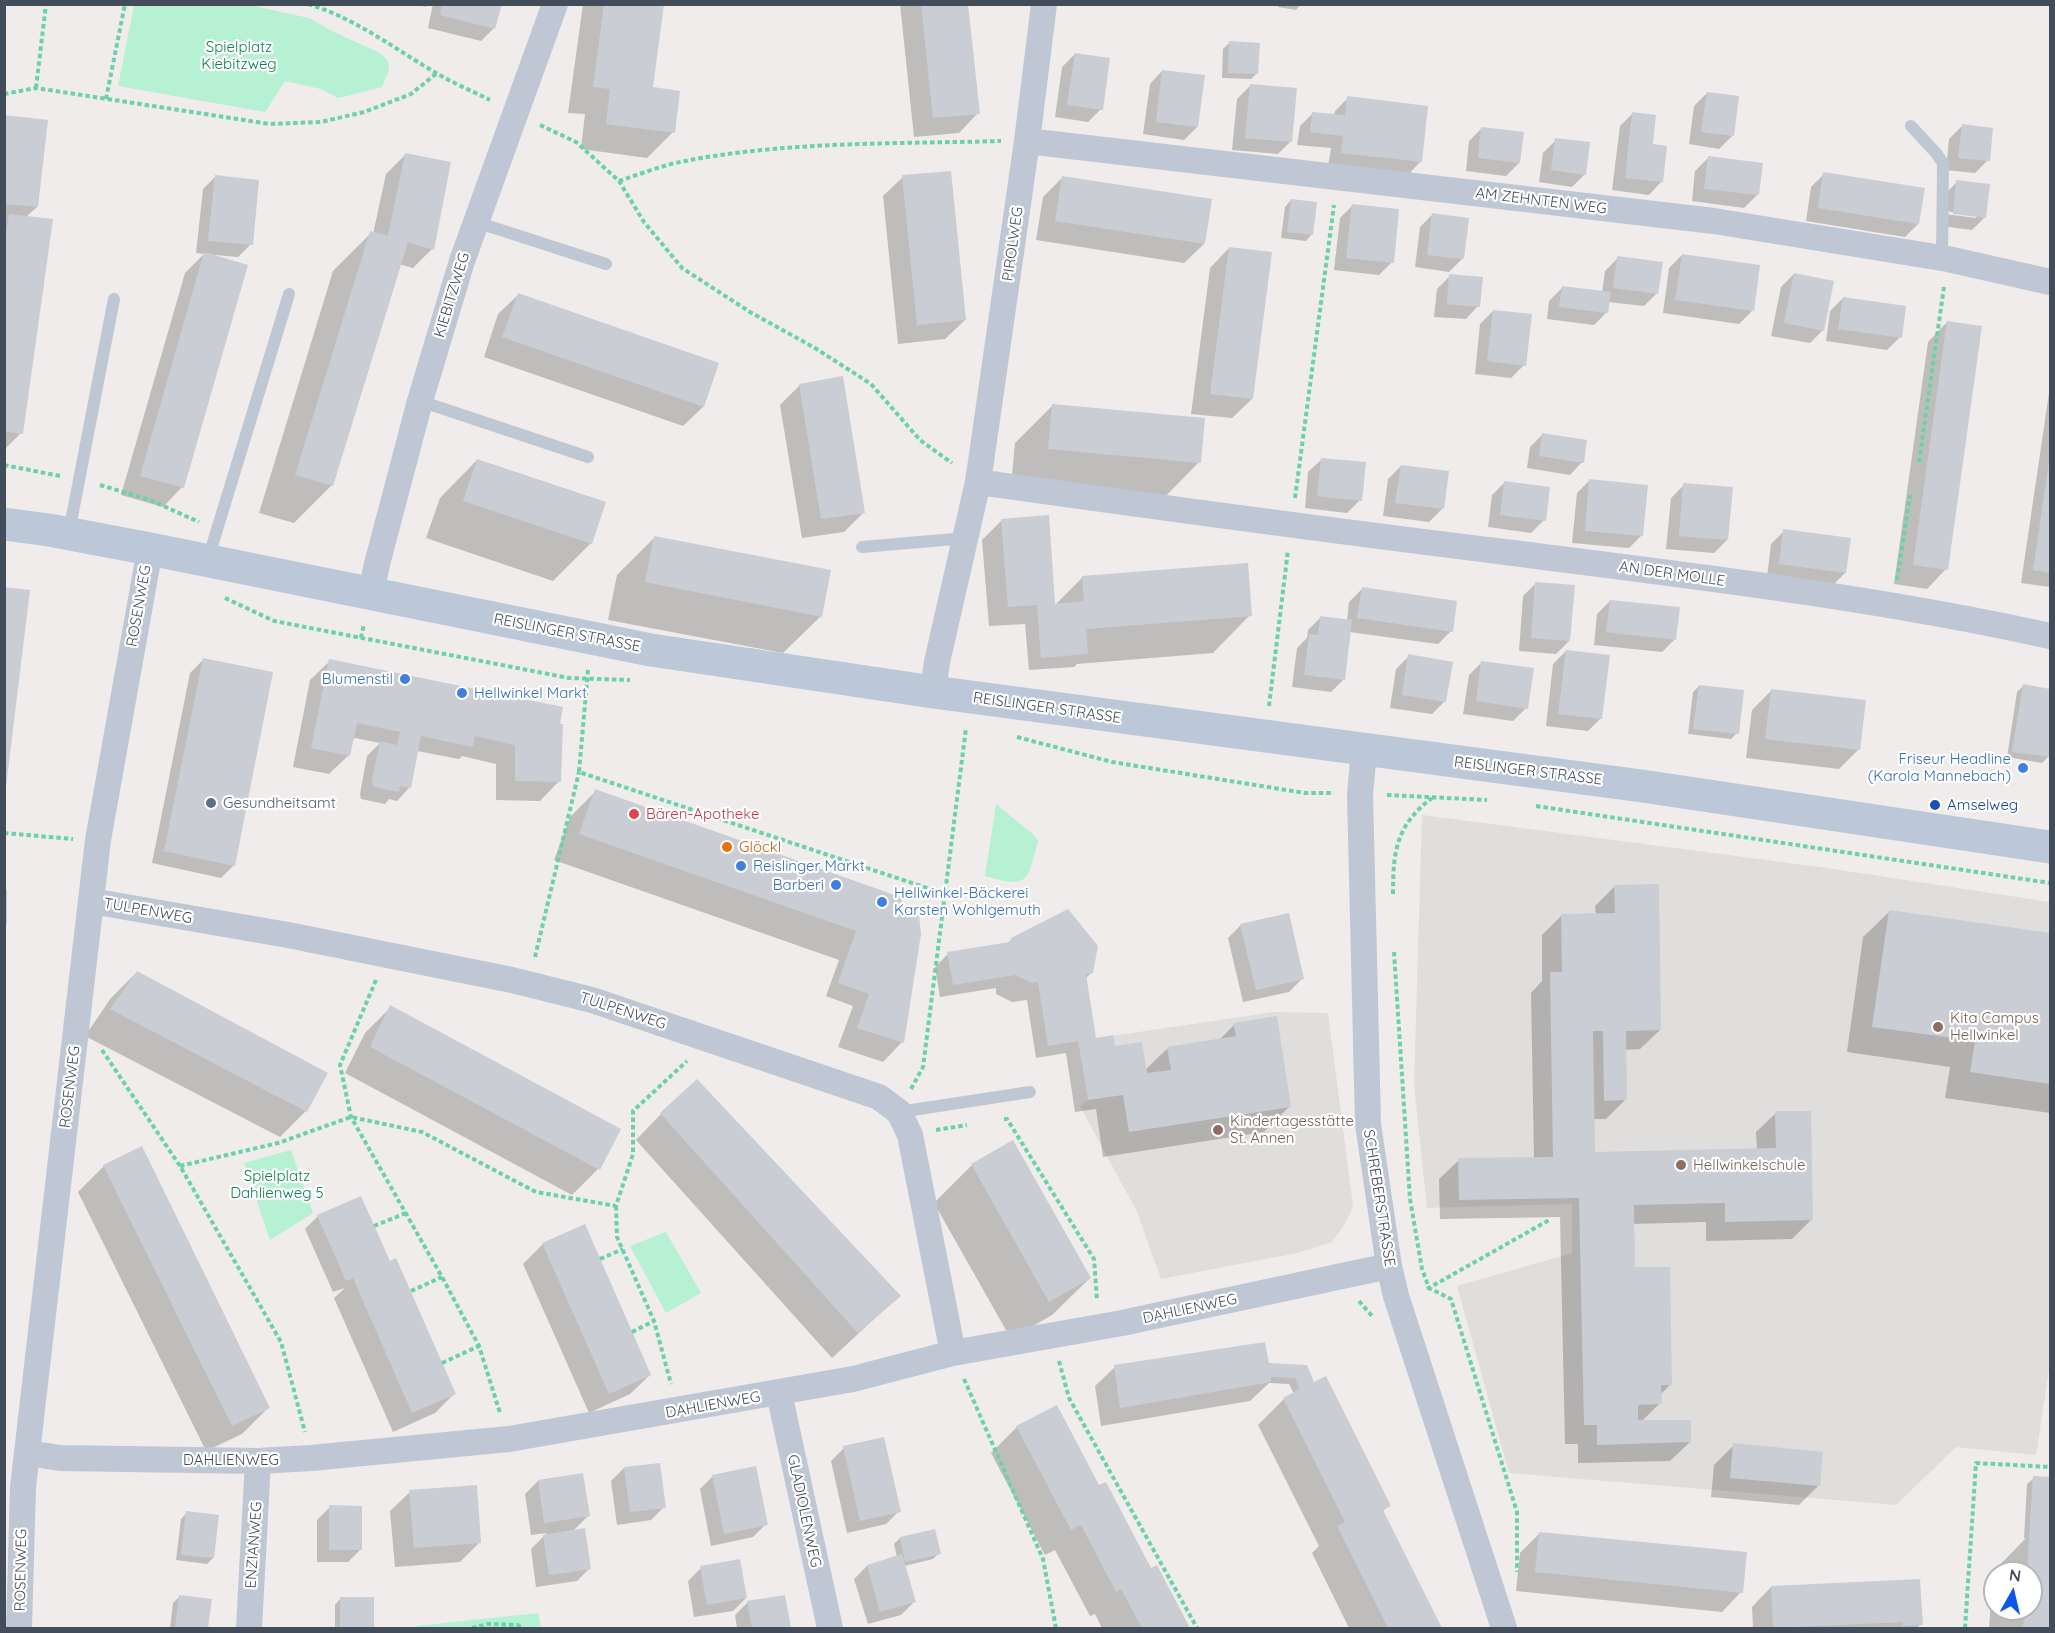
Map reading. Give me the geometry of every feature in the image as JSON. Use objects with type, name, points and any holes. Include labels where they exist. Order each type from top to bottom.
[{"type":"street","name":"KIEBITZWEG","points":[[371,593],[420,401],[462,261],[555,4]]},
{"type":"street","name":"PIROLWEG","points":[[933,692],[937,662],[978,482],[1027,141],[1044,4]]},
{"type":"street","name":"AM ZEHNTEN WEG","points":[[1027,141],[1714,221],[1945,259],[2050,282]]},
{"type":"street","points":[[978,482],[1291,526]]},
{"type":"street","name":"REISLINGER STRASSE","points":[[4,515],[59,532]]},
{"type":"street","name":"REISLINGER STRASSE","points":[[4,524],[150,549],[213,545],[371,593],[651,650],[933,692],[1364,751],[1642,786],[2050,847]]},
{"type":"street","name":"AN DER MOLLE","points":[[1291,526],[1658,572],[1893,605],[2050,636]]},
{"type":"street","name":"ROSENWEG","points":[[19,1629],[23,1487],[98,840],[150,549]]},
{"type":"street","name":"SCHREBERSTRASSE","points":[[1364,751],[1360,794],[1368,1124],[1389,1266],[1502,1628]]},
{"type":"street","name":"TULPENWEG","points":[[91,901],[377,952],[529,984],[592,1000],[879,1097],[904,1123]]},
{"type":"street","points":[[904,1123],[953,1353]]},
{"type":"street","name":"DAHLIENWEG","points":[[28,1453],[60,1458],[258,1461],[509,1440],[853,1379],[953,1353],[1100,1328],[1389,1266]]},
{"type":"street","name":"GLADIOLENWEG","points":[[779,1393],[830,1629]]},
{"type":"street","name":"ENZIANWEG","points":[[249,1629],[258,1461]]},
{"type":"lane","points":[[1911,126],[1936,153],[1942,163],[1945,259]]},
{"type":"lane","points":[[476,222],[606,264]]},
{"type":"lane","points":[[213,545],[289,294]]},
{"type":"lane","points":[[59,532],[79,479],[114,299]]},
{"type":"lane","points":[[420,401],[588,457]]},
{"type":"lane","points":[[862,548],[966,538]]},
{"type":"lane","points":[[904,1123],[1030,1092]]},
{"type":"path","points":[[36,88],[46,4]]},
{"type":"path","points":[[106,99],[125,4]]},
{"type":"path","points":[[308,4],[321,8],[382,39],[437,73],[576,142],[619,181],[644,222],[682,268],[750,312],[815,348],[871,384],[920,440],[978,482]]},
{"type":"path","points":[[4,93],[36,88],[270,124],[321,122],[364,112],[411,94],[437,73]]},
{"type":"path","points":[[619,181],[683,161],[764,150],[872,144],[1027,141]]},
{"type":"path","points":[[1280,708],[1269,707],[1337,176]]},
{"type":"path","points":[[1919,462],[1945,259]]},
{"type":"path","points":[[4,465],[79,479],[150,500],[213,545]]},
{"type":"path","points":[[1893,605],[1910,495]]},
{"type":"path","points":[[529,984],[579,772],[585,680]]},
{"type":"path","points":[[966,727],[923,1067],[904,1123],[975,1124]]},
{"type":"path","points":[[579,772],[945,894]]},
{"type":"path","points":[[1392,901],[1393,861],[1403,827],[1420,807],[1433,797]]},
{"type":"path","points":[[4,833],[98,840]]},
{"type":"path","points":[[1394,944],[1410,1199],[1422,1269],[1429,1288],[1451,1299],[1517,1512],[1516,1571],[1519,1582]]},
{"type":"path","points":[[377,952],[376,981],[340,1065],[351,1117],[479,1346],[509,1440]]},
{"type":"path","points":[[76,1039],[96,1041],[180,1166],[281,1342],[312,1458]]},
{"type":"path","points":[[678,1411],[654,1321],[617,1237],[616,1206],[633,1154],[633,1111],[708,1041]]},
{"type":"path","points":[[180,1166],[278,1143],[351,1117],[422,1132],[536,1192],[616,1206]]},
{"type":"path","points":[[996,1121],[1007,1119],[1094,1259],[1100,1328]]},
{"type":"path","points":[[374,1226],[406,1213]]},
{"type":"path","points":[[600,1259],[622,1249]]},
{"type":"path","points":[[411,1291],[442,1277]]},
{"type":"path","points":[[632,1332],[654,1321]]},
{"type":"path","points":[[442,1363],[479,1346]]},
{"type":"path","points":[[953,1353],[1043,1559],[1056,1629]]},
{"type":"path","points":[[1058,1357],[1069,1398],[1197,1629]]},
{"type":"path","points":[[1965,1629],[1976,1462],[2050,1467]]},
{"type":"path","points":[[472,1629],[488,1624],[518,1625],[521,1629]]},
{"type":"shaded area","name":"Hellwinkelschule","points":[[1422,815],[1820,867],[2050,902],[2050,1363],[2036,1455],[1956,1447],[1896,1505],[1509,1473],[1457,1286],[1572,1253],[1572,1204],[1427,1208],[1414,1085]]},
{"type":"shaded area","name":"Kindertagesstätte St. Annen","points":[[1274,1012],[1328,1013],[1353,1206],[1346,1222],[1332,1242],[1297,1253],[1161,1279],[1137,1212],[1080,1106],[1088,1100],[1078,1041]]},
{"type":"green space","name":"Spielplatz Kiebitzweg","points":[[134,5],[249,5],[309,18],[380,53],[388,61],[389,70],[382,87],[338,98],[321,89],[285,81],[265,112],[118,86]]},
{"type":"green space","points":[[996,804],[1034,835],[1038,841],[1028,874],[1024,879],[1018,881],[1010,882],[985,876]]},
{"type":"green space","name":"Spielplatz Dahlienweg 5","points":[[291,1150],[313,1213],[270,1240],[244,1163]]},
{"type":"green space","points":[[666,1232],[701,1293],[666,1313],[630,1246]]},
{"type":"green space","points":[[538,1613],[541,1628],[416,1628],[416,1626]]},
{"type":"building","points":[[442,4],[502,4],[495,29],[440,15]]},
{"type":"building","points":[[604,4],[664,4],[653,87],[680,91],[675,133],[606,124],[610,89],[593,87]]},
{"type":"building","points":[[921,4],[968,4],[980,114],[933,118]]},
{"type":"building","points":[[1229,41],[1260,43],[1258,74],[1228,73]]},
{"type":"building","points":[[1075,53],[1110,58],[1103,110],[1067,105]]},
{"type":"building","points":[[1162,70],[1205,75],[1198,127],[1156,122]]},
{"type":"building","points":[[1250,84],[1297,88],[1292,142],[1245,138]]},
{"type":"building","points":[[1707,92],[1739,96],[1734,136],[1701,132]]},
{"type":"building","points":[[1347,96],[1428,106],[1422,162],[1341,153],[1343,136],[1310,132],[1312,112],[1345,115]]},
{"type":"building","points":[[1632,112],[1656,115],[1653,144],[1667,146],[1663,182],[1625,178]]},
{"type":"building","points":[[4,115],[48,120],[38,207],[4,204]]},
{"type":"building","points":[[1962,124],[1993,128],[1990,161],[1958,158]]},
{"type":"building","points":[[1481,127],[1524,132],[1520,163],[1478,158]]},
{"type":"building","points":[[1555,138],[1590,142],[1586,175],[1551,170]]},
{"type":"building","points":[[405,153],[451,162],[434,250],[408,242],[333,486],[295,475],[370,231],[388,236]]},
{"type":"building","points":[[1708,156],[1763,163],[1759,195],[1704,189]]},
{"type":"building","points":[[951,171],[966,320],[917,325],[902,175]]},
{"type":"building","points":[[1823,172],[1925,188],[1919,224],[1818,208]]},
{"type":"building","points":[[215,175],[259,180],[253,245],[208,241]]},
{"type":"building","points":[[1062,176],[1212,199],[1205,244],[1055,221]]},
{"type":"building","points":[[1956,180],[1990,184],[1986,218],[1953,214]]},
{"type":"building","points":[[1291,199],[1317,202],[1313,235],[1287,232]]},
{"type":"building","points":[[1352,204],[1399,209],[1394,263],[1346,258]]},
{"type":"building","points":[[1432,213],[1469,218],[1464,259],[1427,255]]},
{"type":"building","points":[[9,214],[53,219],[23,434],[4,431],[4,248]]},
{"type":"building","points":[[1229,247],[1272,252],[1253,399],[1210,394]]},
{"type":"building","points":[[204,252],[248,265],[184,488],[140,476]]},
{"type":"building","points":[[1682,254],[1760,265],[1754,311],[1675,300]]},
{"type":"building","points":[[1617,256],[1663,262],[1658,294],[1613,288]]},
{"type":"building","points":[[1794,273],[1834,281],[1824,331],[1784,323]]},
{"type":"building","points":[[1449,274],[1483,277],[1480,307],[1447,304]]},
{"type":"building","points":[[1562,286],[1611,292],[1608,313],[1559,307]]},
{"type":"building","points":[[518,293],[719,363],[704,407],[502,337]]},
{"type":"building","points":[[1843,297],[1906,306],[1902,338],[1838,329]]},
{"type":"building","points":[[1493,310],[1532,314],[1526,366],[1487,361]]},
{"type":"building","points":[[1947,321],[1982,326],[1948,570],[1913,565]]},
{"type":"building","points":[[843,376],[865,513],[821,519],[799,384]]},
{"type":"building","points":[[1052,404],[1205,418],[1201,463],[1048,449]]},
{"type":"building","points":[[1542,433],[1587,440],[1584,463],[1539,456]]},
{"type":"building","points":[[1321,458],[1366,462],[1362,501],[1317,496]]},
{"type":"building","points":[[477,459],[606,502],[592,544],[463,501]]},
{"type":"building","points":[[2050,463],[2050,573],[2033,570]]},
{"type":"building","points":[[1401,465],[1449,471],[1444,509],[1395,503]]},
{"type":"building","points":[[1589,479],[1648,485],[1643,536],[1585,531]]},
{"type":"building","points":[[1504,481],[1550,487],[1546,521],[1500,515]]},
{"type":"building","points":[[1683,483],[1733,487],[1728,540],[1679,536]]},
{"type":"building","points":[[1049,515],[1055,604],[1084,601],[1082,576],[1248,563],[1252,616],[1086,629],[1088,654],[1041,658],[1037,605],[1008,607],[1001,519]]},
{"type":"building","points":[[1783,529],[1851,538],[1846,573],[1779,564]]},
{"type":"building","points":[[654,536],[831,570],[822,617],[645,582]]},
{"type":"building","points":[[1535,582],[1575,585],[1570,641],[1531,638]]},
{"type":"building","points":[[4,587],[30,590],[6,787],[4,787]]},
{"type":"building","points":[[1362,587],[1457,601],[1453,632],[1357,618]]},
{"type":"building","points":[[1610,600],[1680,607],[1676,640],[1606,632]]},
{"type":"building","points":[[1320,616],[1352,620],[1345,680],[1304,675],[1309,634],[1318,635]]},
{"type":"building","points":[[1566,650],[1610,655],[1602,719],[1558,714]]},
{"type":"building","points":[[1408,654],[1453,662],[1446,702],[1402,695]]},
{"type":"building","name":"Gesundheitsamt","points":[[203,658],[273,672],[235,866],[164,851]]},
{"type":"building","points":[[329,659],[563,707],[560,724],[563,724],[561,782],[515,781],[515,745],[475,736],[473,747],[421,736],[411,788],[400,786],[399,792],[374,787],[372,780],[380,741],[397,745],[400,732],[357,723],[350,756],[311,748]]},
{"type":"building","points":[[1481,661],[1534,668],[1528,709],[1476,701]]},
{"type":"building","points":[[2023,684],[2050,689],[2050,757],[2012,752]]},
{"type":"building","points":[[1699,685],[1744,690],[1739,734],[1693,729]]},
{"type":"building","points":[[1771,689],[1866,700],[1860,750],[1765,739]]},
{"type":"building","name":"Reislinger Markt","points":[[595,789],[903,898],[901,904],[912,908],[919,916],[921,934],[904,1043],[857,1028],[869,994],[838,983],[856,931],[579,834]]},
{"type":"building","points":[[1659,884],[1661,1030],[1626,1031],[1627,1100],[1604,1101],[1603,1031],[1593,1031],[1595,1152],[1776,1148],[1775,1111],[1811,1111],[1813,1220],[1725,1222],[1725,1203],[1634,1205],[1635,1267],[1670,1267],[1672,1385],[1661,1385],[1662,1404],[1638,1405],[1638,1420],[1691,1420],[1691,1442],[1597,1445],[1597,1425],[1584,1425],[1579,1198],[1459,1200],[1458,1158],[1553,1157],[1550,972],[1562,972],[1561,914],[1615,913],[1614,885]]},
{"type":"building","points":[[4,890],[7,890],[7,924],[4,924]]},
{"type":"building","points":[[1068,909],[1098,946],[1093,973],[1086,974],[1096,1038],[1113,1035],[1115,1046],[1142,1042],[1147,1073],[1171,1070],[1167,1047],[1236,1036],[1233,1023],[1277,1016],[1291,1107],[1129,1132],[1123,1095],[1088,1100],[1078,1041],[1048,1046],[1038,982],[1032,983],[1015,975],[953,985],[947,952],[1010,942],[1011,938]]},
{"type":"building","points":[[1889,910],[2050,933],[2050,1084],[1970,1072],[1975,1041],[1872,1027]]},
{"type":"building","points":[[1289,913],[1304,979],[1256,990],[1240,924]]},
{"type":"building","points":[[137,971],[328,1073],[307,1112],[110,1009]]},
{"type":"building","points":[[390,1005],[621,1129],[600,1170],[370,1047]]},
{"type":"building","points":[[697,1079],[901,1296],[858,1333],[660,1113]]},
{"type":"building","points":[[1013,1140],[1091,1278],[1049,1302],[971,1164]]},
{"type":"building","points":[[142,1146],[270,1408],[232,1426],[103,1165]]},
{"type":"building","points":[[361,1196],[390,1261],[396,1258],[456,1394],[412,1413],[353,1278],[346,1281],[317,1215]]},
{"type":"building","points":[[585,1224],[651,1375],[609,1394],[542,1243]]},
{"type":"building","points":[[1265,1342],[1269,1363],[1307,1365],[1314,1382],[1326,1376],[1391,1506],[1383,1510],[1442,1628],[1388,1628],[1337,1526],[1345,1522],[1283,1398],[1300,1389],[1295,1378],[1271,1377],[1271,1382],[1120,1408],[1114,1365]]},
{"type":"building","points":[[1057,1405],[1099,1485],[1106,1482],[1151,1568],[1157,1565],[1190,1628],[1142,1628],[1121,1589],[1116,1592],[1081,1525],[1071,1530],[1016,1426]]},
{"type":"building","points":[[884,1437],[901,1512],[860,1521],[843,1446]]},
{"type":"building","points":[[1733,1443],[1823,1452],[1820,1486],[1730,1478]]},
{"type":"building","points":[[660,1463],[666,1508],[630,1512],[624,1467]]},
{"type":"building","points":[[756,1466],[768,1525],[724,1534],[712,1475]]},
{"type":"building","points":[[583,1473],[590,1516],[544,1523],[538,1480]]},
{"type":"building","points":[[2033,1476],[2050,1477],[2050,1628],[2023,1628],[2024,1621],[2043,1621],[2043,1561],[2028,1561]]},
{"type":"building","points":[[477,1485],[481,1543],[414,1548],[409,1490]]},
{"type":"building","points":[[329,1505],[362,1506],[362,1550],[329,1550]]},
{"type":"building","points":[[186,1511],[219,1515],[214,1558],[181,1555]]},
{"type":"building","points":[[585,1528],[591,1569],[549,1575],[543,1535]]},
{"type":"building","points":[[935,1529],[941,1554],[905,1562],[900,1537]]},
{"type":"building","points":[[1539,1532],[1747,1552],[1743,1593],[1535,1572]]},
{"type":"building","points":[[902,1554],[916,1602],[880,1612],[867,1565]]},
{"type":"building","points":[[740,1559],[747,1598],[707,1605],[700,1566]]},
{"type":"building","points":[[1920,1579],[1923,1625],[1903,1626],[1903,1622],[1773,1628],[1771,1586]]},
{"type":"building","points":[[179,1595],[212,1599],[208,1628],[175,1628]]},
{"type":"building","points":[[785,1595],[791,1628],[752,1628],[747,1601]]},
{"type":"building","points":[[340,1597],[374,1597],[374,1628],[340,1628]]},
{"type":"place","name":"Blumenstil","points":[[405,679]]},
{"type":"place","name":"Hellwinkel Markt","points":[[462,693]]},
{"type":"place","name":"Friseur Headline (Karola Mannebach)","points":[[2023,768]]},
{"type":"place","name":"Gesundheitsamt","points":[[211,803]]},
{"type":"place","name":"Amselweg","points":[[1935,805]]},
{"type":"place","name":"Bären-Apotheke","points":[[634,814]]},
{"type":"place","name":"Glöckl","points":[[727,847]]},
{"type":"place","name":"Reislinger Markt","points":[[741,866]]},
{"type":"place","name":"Barberi","points":[[836,885]]},
{"type":"place","name":"Hellwinkel-Bäckerei Karsten Wohlgemuth","points":[[882,902]]},
{"type":"place","name":"Kita Campus Hellwinkel","points":[[1938,1027]]},
{"type":"place","name":"Kindertagesstätte St. Annen","points":[[1218,1130]]},
{"type":"place","name":"Hellwinkelschule","points":[[1681,1165]]}]
